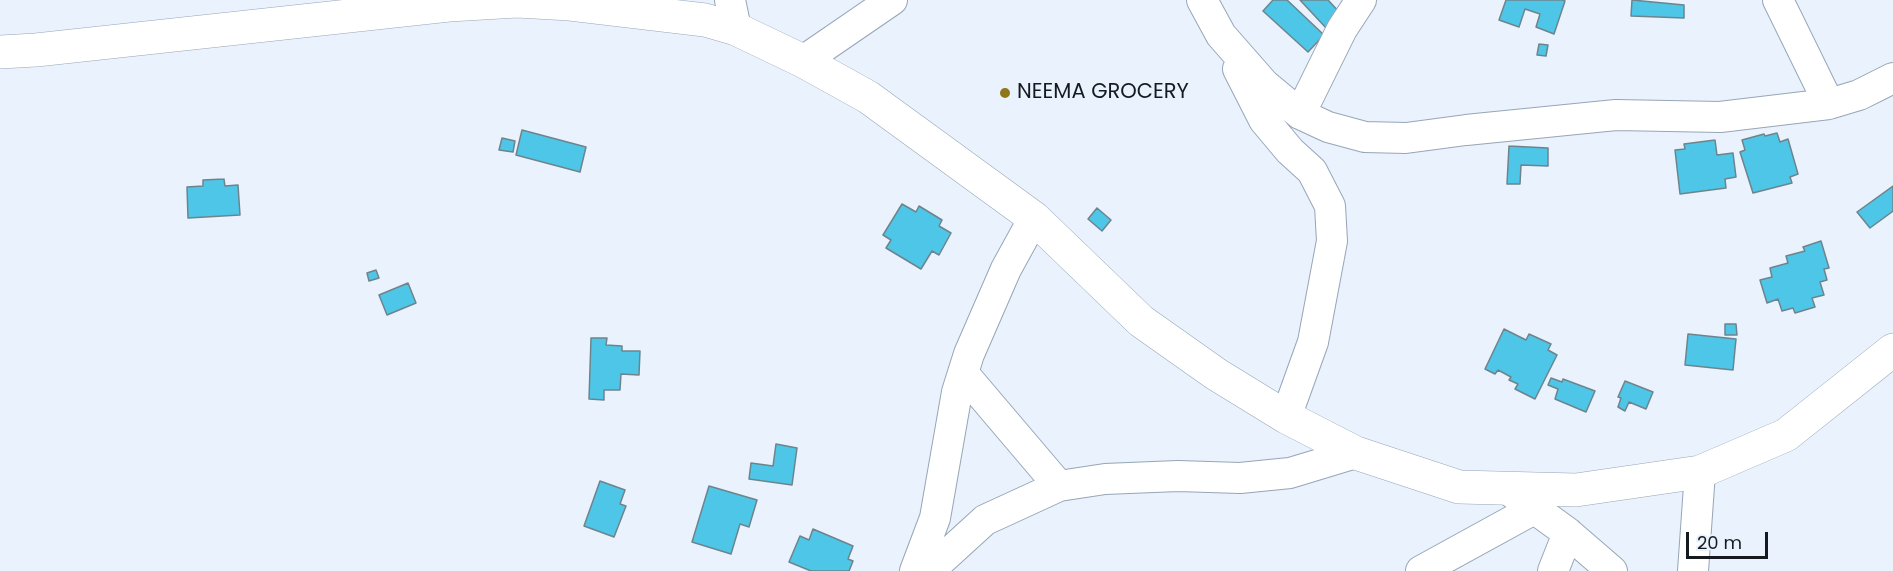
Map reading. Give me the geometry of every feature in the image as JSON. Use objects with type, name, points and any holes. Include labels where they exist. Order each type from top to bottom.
[{"type":"street","points":[[803,62],[892,0]]},
{"type":"street","points":[[1202,0],[1264,120],[1290,151],[1312,171],[1330,206],[1332,241],[1313,342],[1286,417]]},
{"type":"street","points":[[1300,114],[1342,29],[1361,0]]},
{"type":"street","points":[[1778,0],[1828,104]]},
{"type":"street","points":[[0,52],[36,51],[449,5],[517,1],[570,4],[705,20],[733,15],[803,62],[868,97],[1034,218],[1141,321],[1216,374],[1286,417],[1356,453],[1459,487],[1576,490],[1700,472],[1786,435],[1893,350]]},
{"type":"street","points":[[1221,35],[1264,84],[1300,114],[1328,127],[1365,137],[1406,138],[1616,115],[1720,117],[1828,104],[1859,95],[1893,78]]},
{"type":"street","points":[[915,571],[935,518],[957,392],[969,354],[1006,269],[1034,218]]},
{"type":"street","points":[[963,373],[1059,486]]},
{"type":"street","points":[[929,571],[985,520],[1059,486],[1105,479],[1178,476],[1240,478],[1290,472],[1356,453]]},
{"type":"street","points":[[1693,571],[1700,472]]},
{"type":"street","points":[[1506,488],[1568,533],[1612,571]]},
{"type":"street","points":[[1421,571],[1534,509]]},
{"type":"street","points":[[1553,571],[1568,533]]},
{"type":"building","points":[[1273,0],[1287,0],[1324,35],[1308,52],[1263,11]]},
{"type":"building","points":[[1300,0],[1328,0],[1342,15],[1327,29]]},
{"type":"building","points":[[1506,0],[1565,1],[1554,34],[1536,27],[1540,14],[1525,9],[1519,27],[1499,20]]},
{"type":"building","points":[[1632,0],[1684,5],[1684,18],[1631,16]]},
{"type":"building","points":[[1539,44],[1548,45],[1546,56],[1537,55]]},
{"type":"building","points":[[522,130],[586,147],[580,172],[516,155]]},
{"type":"building","points":[[1777,133],[1780,142],[1788,139],[1798,174],[1790,177],[1792,183],[1753,193],[1740,152],[1745,150],[1742,140]]},
{"type":"building","points":[[502,138],[515,141],[513,152],[499,150]]},
{"type":"building","points":[[1715,140],[1717,155],[1733,153],[1736,177],[1725,179],[1726,188],[1680,194],[1675,150],[1685,149],[1684,144]]},
{"type":"building","points":[[1509,146],[1548,148],[1548,166],[1521,165],[1520,184],[1507,184]]},
{"type":"building","points":[[224,179],[225,186],[238,185],[240,215],[188,218],[187,187],[203,186],[203,180]]},
{"type":"building","points":[[1893,186],[1893,211],[1870,228],[1857,212]]},
{"type":"building","points":[[902,204],[916,212],[919,206],[942,220],[939,226],[951,233],[939,255],[932,251],[921,269],[886,248],[891,240],[883,235]]},
{"type":"building","points":[[1097,208],[1111,220],[1102,231],[1088,219]]},
{"type":"building","points":[[1821,241],[1829,268],[1824,269],[1827,280],[1820,282],[1824,295],[1812,298],[1815,307],[1795,313],[1793,308],[1782,311],[1778,299],[1767,303],[1760,280],[1772,277],[1770,268],[1788,263],[1786,256],[1805,251],[1803,247]]},
{"type":"building","points":[[376,270],[379,278],[369,281],[367,273]]},
{"type":"building","points":[[408,283],[416,303],[387,315],[379,295]]},
{"type":"building","points":[[1725,324],[1736,324],[1737,335],[1725,335]]},
{"type":"building","points":[[1504,329],[1526,340],[1529,334],[1551,344],[1548,350],[1557,355],[1535,399],[1515,389],[1518,384],[1509,380],[1511,377],[1498,370],[1495,374],[1485,369]]},
{"type":"building","points":[[1688,334],[1736,339],[1733,370],[1685,365]]},
{"type":"building","points":[[591,338],[607,338],[606,345],[622,346],[622,351],[640,351],[639,375],[621,374],[620,390],[604,390],[604,400],[589,399]]},
{"type":"building","points":[[1551,378],[1562,382],[1563,379],[1595,391],[1586,412],[1555,399],[1558,389],[1548,385]]},
{"type":"building","points":[[1625,381],[1653,392],[1646,409],[1629,402],[1625,411],[1618,407],[1621,398],[1618,397]]},
{"type":"building","points":[[776,444],[797,448],[792,485],[749,479],[751,463],[773,466]]},
{"type":"building","points":[[600,481],[625,490],[620,504],[626,506],[614,537],[584,526]]},
{"type":"building","points":[[709,486],[757,500],[749,527],[740,524],[731,554],[692,542]]},
{"type":"building","points":[[813,529],[853,546],[848,559],[853,561],[849,571],[811,571],[789,562],[800,536],[809,540]]},
{"type":"place","name":"NEEMA GROCERY","points":[[1005,93]]}]
